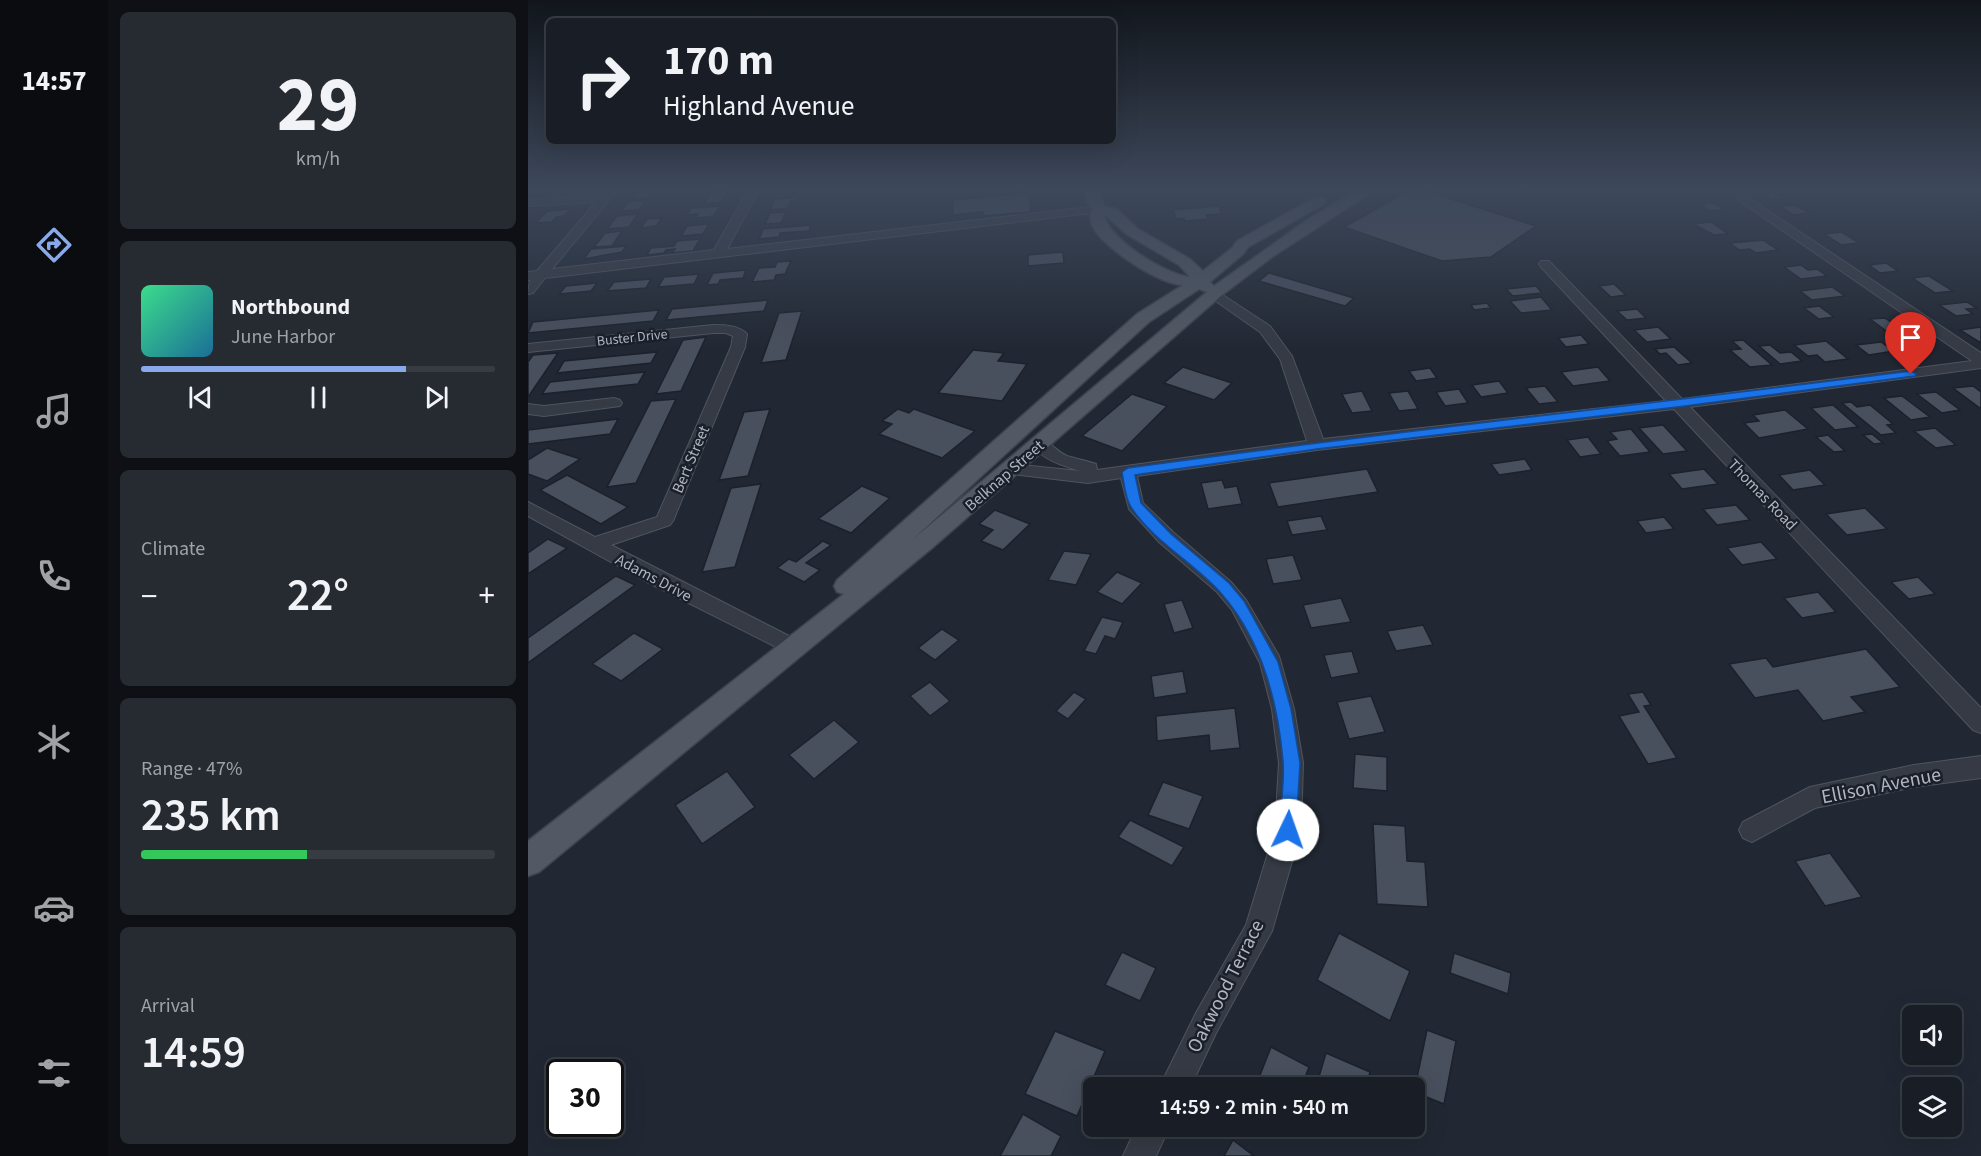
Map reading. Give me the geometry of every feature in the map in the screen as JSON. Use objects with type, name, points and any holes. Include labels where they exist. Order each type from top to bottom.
[{"type":"main road","points":[[1115,242],[1122,249],[1174,280],[1207,288]]},
{"type":"main road","points":[[1149,242],[1194,269],[1207,288]]},
{"type":"main road","name":"Belknap Street","points":[[528,861],[640,769],[802,644],[1011,470],[1207,288],[1246,242]]},
{"type":"main road","name":"Belknap Street","points":[[640,769],[1001,448],[1143,318],[1207,288],[1281,242]]},
{"type":"main road","points":[[1159,249],[1206,255],[1226,252],[1242,244]]},
{"type":"street","points":[[528,290],[534,276],[565,242]]},
{"type":"street","points":[[718,255],[725,242]]},
{"type":"street","points":[[534,276],[826,242]]},
{"type":"street","points":[[1805,242],[1981,362]]},
{"type":"street","name":"Thomas Road","points":[[1545,264],[1981,723]]},
{"type":"street","points":[[1207,288],[1265,329],[1287,359],[1317,445]]},
{"type":"street","name":"Buster Drive","points":[[528,348],[713,329],[736,331]]},
{"type":"street","name":"Bert Street","points":[[593,544],[664,521],[738,347],[740,334],[736,331]]},
{"type":"street","points":[[1011,470],[1088,477],[1317,445],[1677,404],[1981,362]]},
{"type":"street","points":[[528,409],[544,411],[614,403]]},
{"type":"street","points":[[1039,444],[1068,464],[1128,472]]},
{"type":"street","name":"Oakwood Terrace","points":[[1128,472],[1135,505],[1166,537],[1224,587],[1239,605],[1271,662],[1283,709],[1291,763],[1288,830],[1258,930],[1206,1023],[1179,1077]]},
{"type":"street","name":"Adams Drive","points":[[528,508],[782,642]]},
{"type":"street","name":"Ellison Avenue","points":[[1752,830],[1810,798],[1914,776],[1981,767]]},
{"type":"street","points":[[1139,1156],[1148,1137]]},
{"type":"building","points":[[598,242],[615,242],[612,246],[594,247]]},
{"type":"building","points":[[676,242],[698,242],[693,251],[672,253],[675,249],[647,255],[651,248],[674,246]]},
{"type":"building","points":[[1387,242],[1513,242],[1491,257],[1442,261]]},
{"type":"building","points":[[1766,242],[1778,250],[1756,253],[1750,249],[1739,250],[1730,243]]},
{"type":"building","points":[[1836,242],[1859,243],[1841,245]]},
{"type":"building","points":[[626,246],[622,252],[584,259],[591,249]]},
{"type":"building","points":[[1063,252],[1064,263],[1028,266],[1028,255]]},
{"type":"building","points":[[791,261],[785,274],[776,275],[774,280],[752,282],[759,268],[775,267],[777,262]]},
{"type":"building","points":[[1886,263],[1898,271],[1880,273],[1869,265]]},
{"type":"building","points":[[1801,265],[1808,270],[1817,269],[1827,276],[1801,279],[1784,267]]},
{"type":"building","points":[[746,270],[743,278],[720,280],[718,284],[707,285],[713,273]]},
{"type":"building","points":[[1269,273],[1354,298],[1345,306],[1259,281]]},
{"type":"building","points":[[699,274],[694,284],[658,287],[664,277]]},
{"type":"building","points":[[1929,276],[1953,291],[1935,293],[1912,278]]},
{"type":"building","points":[[651,279],[646,288],[607,291],[614,282]]},
{"type":"building","points":[[597,283],[591,291],[559,294],[566,286]]},
{"type":"building","points":[[1614,284],[1626,295],[1611,297],[1599,286]]},
{"type":"building","points":[[1536,286],[1542,293],[1513,296],[1506,289]]},
{"type":"building","points":[[1832,287],[1845,296],[1812,300],[1800,291]]},
{"type":"building","points":[[1541,297],[1552,310],[1521,313],[1510,301]]},
{"type":"building","points":[[768,300],[764,311],[666,320],[672,309]]},
{"type":"building","points":[[1967,302],[1977,308],[1966,309],[1973,314],[1956,316],[1939,305]]},
{"type":"building","points":[[1487,303],[1491,308],[1474,310],[1471,305]]},
{"type":"building","points":[[1819,306],[1834,317],[1819,319],[1804,308]]},
{"type":"building","points":[[1637,309],[1646,318],[1627,320],[1617,311]]},
{"type":"building","points":[[659,310],[653,321],[528,333],[533,322]]},
{"type":"building","points":[[802,311],[786,360],[761,363],[779,313]]},
{"type":"building","points":[[1885,318],[1927,347],[1911,349],[1870,319]]},
{"type":"building","points":[[1658,327],[1671,339],[1647,342],[1634,330]]},
{"type":"building","points":[[1981,327],[1981,343],[1960,330]]},
{"type":"building","points":[[1581,335],[1589,344],[1566,347],[1558,338]]},
{"type":"building","points":[[706,337],[681,391],[656,394],[683,340]]},
{"type":"building","points":[[1743,340],[1772,365],[1750,367],[1730,350],[1741,349],[1732,341]]},
{"type":"building","points":[[1826,341],[1848,359],[1825,362],[1817,355],[1808,356],[1794,345]]},
{"type":"building","points":[[1881,342],[1894,351],[1869,355],[1856,345]]},
{"type":"building","points":[[1770,345],[1780,353],[1791,352],[1802,361],[1780,364],[1759,346]]},
{"type":"building","points":[[1674,347],[1692,363],[1678,365],[1666,353],[1660,354],[1655,349]]},
{"type":"building","points":[[973,350],[1004,353],[998,361],[1027,364],[1002,401],[938,393]]},
{"type":"building","points":[[657,352],[651,363],[557,373],[564,361]]},
{"type":"building","points":[[558,353],[528,397],[528,362],[533,355]]},
{"type":"building","points":[[1183,367],[1232,383],[1214,400],[1164,383]]},
{"type":"building","points":[[1598,367],[1610,381],[1573,386],[1561,372]]},
{"type":"building","points":[[1430,368],[1437,378],[1416,381],[1409,371]]},
{"type":"building","points":[[645,372],[638,384],[542,394],[550,382]]},
{"type":"building","points":[[1499,381],[1508,393],[1481,397],[1472,385]]},
{"type":"building","points":[[1545,386],[1558,402],[1539,404],[1526,388]]},
{"type":"building","points":[[1973,386],[1981,392],[1981,409],[1953,388]]},
{"type":"building","points":[[1459,389],[1468,403],[1445,406],[1436,392]]},
{"type":"building","points":[[1362,391],[1372,411],[1352,413],[1342,394]]},
{"type":"building","points":[[1408,391],[1418,409],[1399,411],[1389,393]]},
{"type":"building","points":[[1936,392],[1960,410],[1942,413],[1917,394]]},
{"type":"building","points":[[1132,394],[1167,406],[1122,451],[1082,436]]},
{"type":"building","points":[[1902,396],[1930,417],[1911,420],[1884,398]]},
{"type":"building","points":[[676,399],[636,483],[607,487],[651,401]]},
{"type":"building","points":[[1851,402],[1857,407],[1870,405],[1893,424],[1887,425],[1896,433],[1881,435],[1842,403]]},
{"type":"building","points":[[1833,405],[1858,427],[1835,430],[1811,408]]},
{"type":"building","points":[[770,409],[748,476],[719,480],[744,412]]},
{"type":"building","points":[[898,409],[909,413],[914,409],[975,431],[942,458],[879,434],[892,424],[882,421]]},
{"type":"building","points":[[1785,410],[1808,429],[1759,438],[1744,423],[1759,421],[1753,415]]},
{"type":"building","points":[[618,419],[610,434],[528,444],[528,430]]},
{"type":"building","points":[[1663,425],[1687,451],[1663,454],[1639,428]]},
{"type":"building","points":[[1935,428],[1956,445],[1936,448],[1914,431]]},
{"type":"building","points":[[1631,429],[1650,452],[1620,456],[1607,441],[1617,439],[1610,432]]},
{"type":"building","points":[[1872,434],[1883,443],[1874,444],[1863,435]]},
{"type":"building","points":[[1828,435],[1845,451],[1834,452],[1816,437]]},
{"type":"building","points":[[1588,437],[1601,454],[1580,457],[1567,440]]},
{"type":"building","points":[[547,448],[580,459],[547,481],[528,474],[528,460]]},
{"type":"building","points":[[1525,459],[1532,470],[1499,475],[1491,464]]},
{"type":"building","points":[[1367,469],[1378,492],[1278,507],[1269,483]]},
{"type":"building","points":[[1704,469],[1718,484],[1682,489],[1669,474]]},
{"type":"building","points":[[1810,470],[1825,485],[1793,490],[1779,475]]},
{"type":"building","points":[[567,475],[628,507],[601,524],[540,490]]},
{"type":"building","points":[[1222,480],[1225,488],[1237,486],[1242,504],[1208,509],[1201,483]]},
{"type":"building","points":[[761,484],[735,567],[702,572],[731,488]]},
{"type":"building","points":[[862,486],[890,498],[851,533],[818,519]]},
{"type":"building","points":[[1736,505],[1750,520],[1717,525],[1703,509]]},
{"type":"building","points":[[1865,508],[1887,529],[1847,535],[1826,514]]},
{"type":"building","points":[[995,510],[1030,524],[1003,550],[981,541],[993,530],[979,524]]},
{"type":"building","points":[[1321,516],[1327,530],[1292,535],[1287,521]]},
{"type":"building","points":[[1664,517],[1674,529],[1646,533],[1637,521]]},
{"type":"building","points":[[548,539],[567,548],[528,574],[528,553]]},
{"type":"building","points":[[823,541],[831,545],[806,563],[820,570],[804,582],[777,568],[789,559],[796,562]]},
{"type":"building","points":[[1761,542],[1777,559],[1742,565],[1727,548]]},
{"type":"building","points":[[1064,551],[1091,554],[1076,585],[1048,580]]},
{"type":"building","points":[[1293,555],[1302,580],[1273,584],[1266,559]]},
{"type":"building","points":[[1117,572],[1142,583],[1122,604],[1097,592]]},
{"type":"building","points":[[616,576],[635,585],[528,663],[528,638]]},
{"type":"building","points":[[1918,577],[1935,594],[1909,599],[1891,582]]},
{"type":"building","points":[[1818,592],[1836,612],[1802,618],[1784,598]]},
{"type":"building","points":[[1341,598],[1351,622],[1311,628],[1303,605]]},
{"type":"building","points":[[1182,600],[1193,628],[1174,633],[1164,604]]},
{"type":"building","points":[[1102,617],[1123,622],[1115,639],[1105,636],[1096,654],[1084,651]]},
{"type":"building","points":[[1423,625],[1433,645],[1396,651],[1387,631]]},
{"type":"building","points":[[942,629],[959,640],[935,660],[918,648]]},
{"type":"building","points":[[634,633],[663,649],[621,681],[592,664]]},
{"type":"building","points":[[1866,649],[1900,687],[1851,697],[1865,712],[1823,721],[1798,690],[1755,698],[1729,664],[1766,658],[1773,667]]},
{"type":"building","points":[[1352,651],[1359,673],[1331,678],[1324,655]]},
{"type":"building","points":[[1183,671],[1187,693],[1154,698],[1151,676]]},
{"type":"building","points":[[930,682],[950,701],[930,716],[910,696]]},
{"type":"building","points":[[1074,692],[1086,699],[1068,719],[1056,711]]},
{"type":"building","points":[[1643,692],[1651,705],[1644,706],[1677,758],[1648,764],[1619,716],[1639,712],[1628,694]]},
{"type":"building","points":[[1371,696],[1385,732],[1349,739],[1337,702]]},
{"type":"building","points":[[1235,708],[1240,748],[1210,751],[1209,735],[1157,741],[1156,716]]},
{"type":"building","points":[[834,720],[859,742],[814,779],[789,755]]},
{"type":"building","points":[[1355,754],[1387,757],[1387,791],[1353,788]]},
{"type":"building","points":[[727,771],[755,807],[702,844],[675,805]]},
{"type":"building","points":[[1163,782],[1203,796],[1189,829],[1148,815]]},
{"type":"building","points":[[1130,820],[1184,847],[1172,866],[1118,837]]},
{"type":"building","points":[[1373,824],[1405,826],[1407,861],[1425,862],[1428,907],[1377,904]]},
{"type":"building","points":[[1830,853],[1862,897],[1825,906],[1795,861]]},
{"type":"building","points":[[1339,933],[1410,971],[1390,1021],[1317,980]]},
{"type":"building","points":[[1122,952],[1156,968],[1140,1001],[1105,985]]},
{"type":"building","points":[[1454,953],[1511,973],[1508,994],[1450,973]]},
{"type":"building","points":[[1427,1030],[1456,1041],[1444,1104],[1425,1096],[1425,1077],[1417,1077]]},
{"type":"building","points":[[1055,1031],[1105,1051],[1094,1077],[1083,1077],[1083,1102],[1077,1116],[1025,1094]]},
{"type":"building","points":[[1271,1047],[1309,1067],[1305,1077],[1259,1077]]},
{"type":"building","points":[[1326,1053],[1370,1072],[1369,1077],[1319,1077]]},
{"type":"building","points":[[1023,1114],[1061,1136],[1051,1156],[1000,1156]]},
{"type":"building","points":[[1233,1140],[1254,1156],[1224,1156]]},
{"type":"route","points":[[1288,830],[1291,763],[1283,709],[1271,662],[1239,605],[1224,587],[1166,537],[1135,505],[1128,472],[1317,445],[1677,404],[1911,374]]}]
